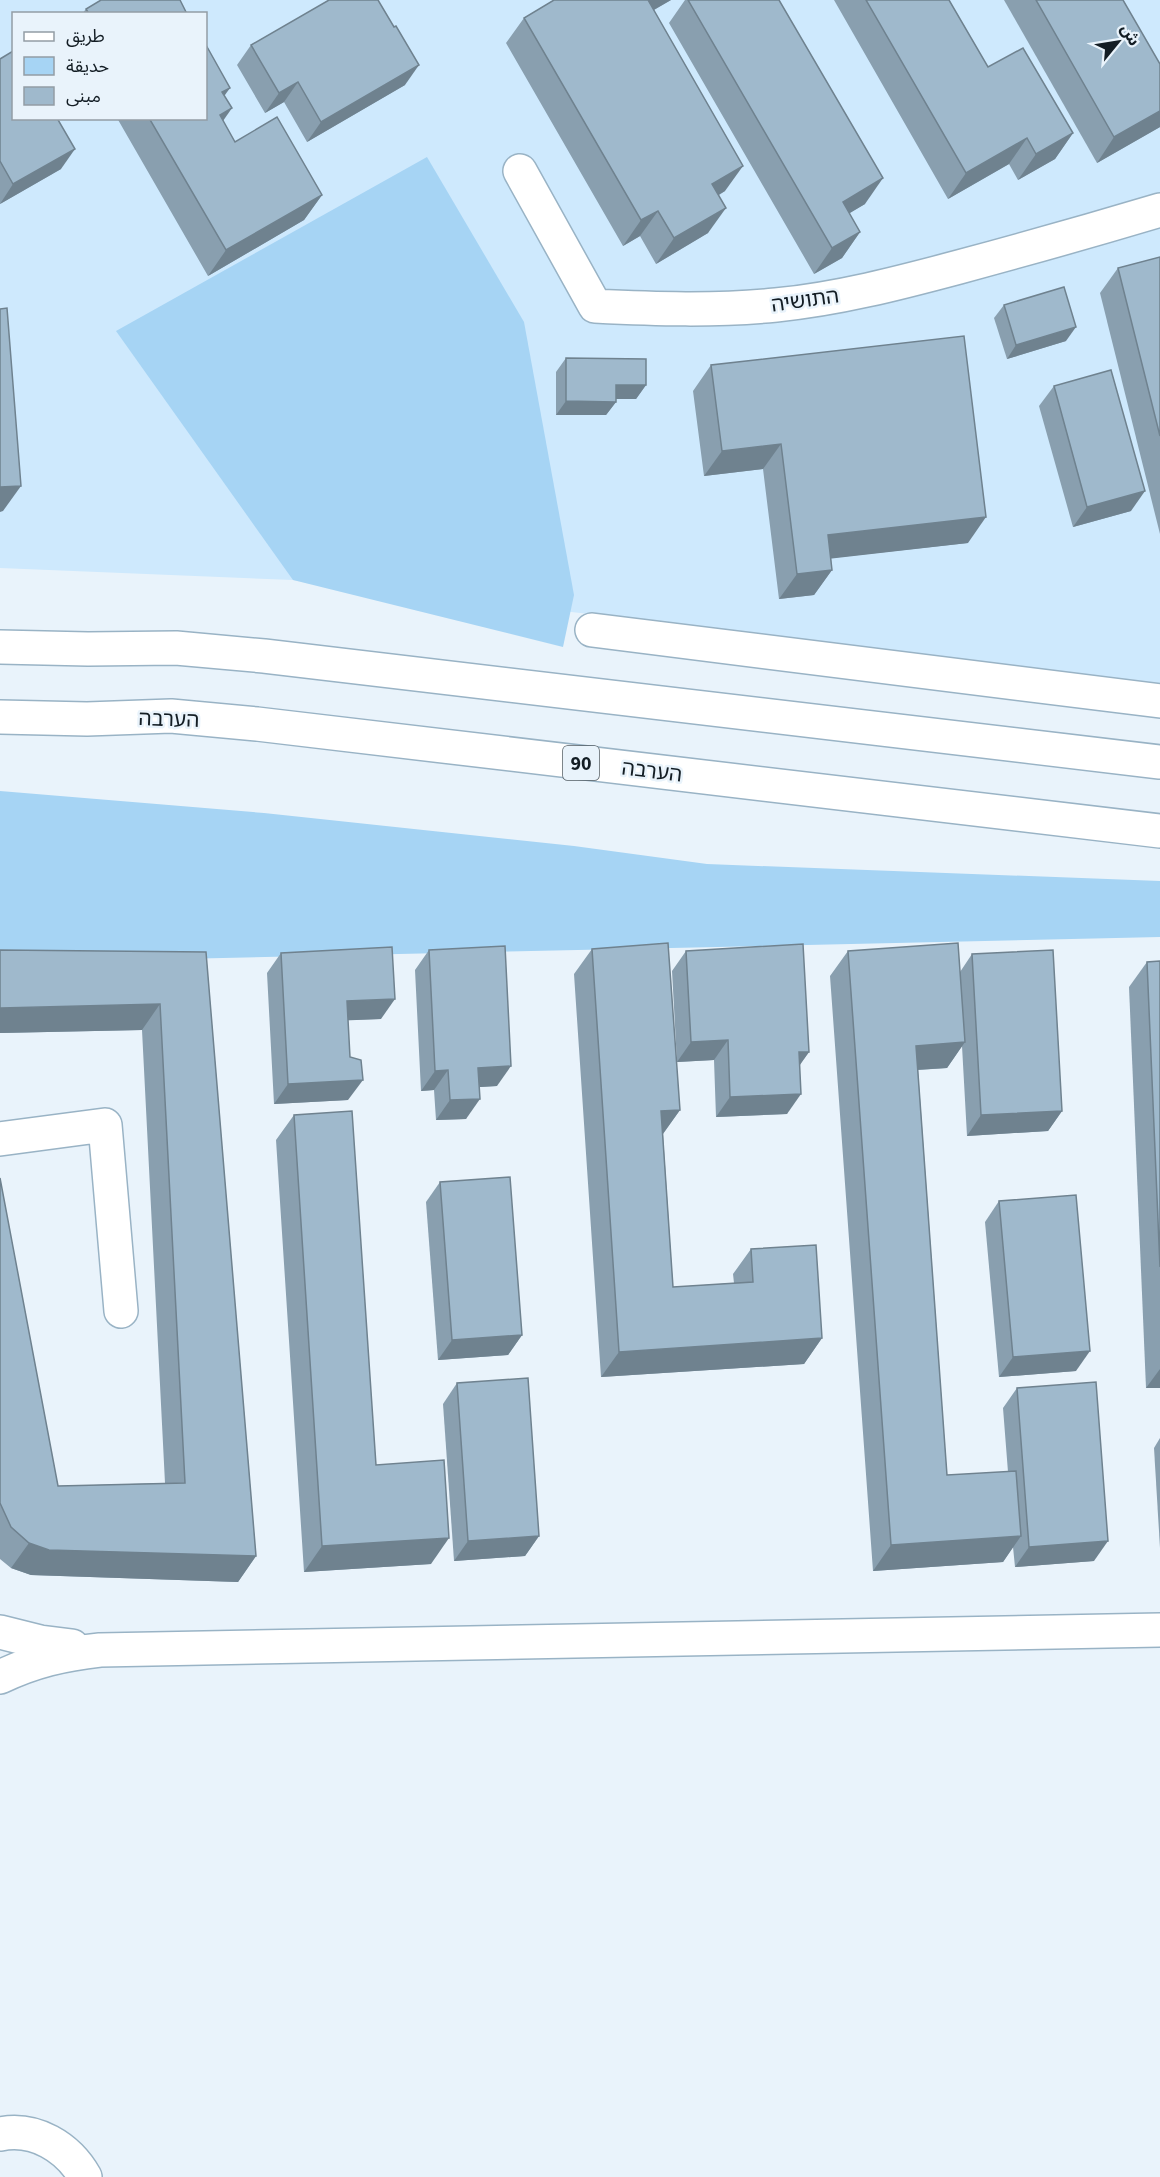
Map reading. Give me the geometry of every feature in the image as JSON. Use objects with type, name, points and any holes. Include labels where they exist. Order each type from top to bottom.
[{"type":"main road","name":"התושיה","points":[[520,171],[595,306],[723,309],[778,305],[828,297],[1034,248],[1160,210]]},
{"type":"main road","points":[[592,630],[1160,701]]},
{"type":"main road","points":[[7,641],[88,650],[177,648],[264,656],[1160,762]]},
{"type":"main road","name":"הערבה","points":[[0,717],[87,719],[171,716],[257,724],[1160,831]]},
{"type":"main road","points":[[0,1139],[105,1125],[121,1311]]},
{"type":"main road","points":[[0,1677],[42,1659],[67,1653],[100,1650],[1160,1630]]},
{"type":"main road","points":[[0,1632],[40,1642],[100,1650]]},
{"type":"main road","points":[[0,2134],[31,2134],[57,2145],[78,2164],[86,2177]]},
{"type":"shaded area","points":[[0,0],[1160,0],[1160,685],[589,614],[293,580],[0,568]]},
{"type":"green space","points":[[427,157],[524,322],[574,595],[563,647],[293,580],[116,331]]},
{"type":"green space","points":[[0,791],[264,813],[574,846],[707,864],[1160,881],[1160,937],[0,963]]},
{"type":"building","points":[[101,0],[180,0],[186,12],[88,12],[86,9]]},
{"type":"building","points":[[329,0],[378,0],[419,65],[321,122],[298,82],[279,93],[251,45]]},
{"type":"building","points":[[554,0],[648,0],[743,166],[712,184],[726,208],[674,238],[658,211],[641,220],[524,18]]},
{"type":"building","points":[[688,0],[779,0],[883,178],[843,202],[860,232],[832,248]]},
{"type":"building","points":[[866,0],[949,0],[988,67],[1023,48],[1073,133],[1036,154],[1027,138],[966,173]]},
{"type":"building","points":[[1036,0],[1123,0],[1160,64],[1160,111],[1114,137]]},
{"type":"building","points":[[207,47],[230,88],[222,92],[232,108],[220,115],[235,142],[277,117],[322,195],[226,250],[150,120],[207,120]]},
{"type":"building","points":[[12,52],[12,120],[58,120],[75,149],[13,184],[0,161],[0,59]]},
{"type":"building","points":[[1160,257],[1160,436],[1118,268]]},
{"type":"building","points":[[1064,287],[1076,327],[1016,345],[1004,305]]},
{"type":"building","points":[[7,308],[21,486],[0,487],[0,309]]},
{"type":"building","points":[[964,336],[986,517],[828,535],[832,570],[797,574],[781,444],[722,451],[711,365]]},
{"type":"building","points":[[566,358],[646,359],[646,385],[616,385],[616,402],[566,401]]},
{"type":"building","points":[[1111,370],[1145,491],[1087,507],[1054,386]]},
{"type":"building","points":[[668,943],[680,1110],[661,1111],[673,1287],[753,1282],[751,1249],[816,1245],[822,1338],[619,1352],[592,949]]},
{"type":"building","points":[[958,943],[965,1042],[916,1046],[947,1475],[1016,1471],[1021,1536],[891,1545],[848,951]]},
{"type":"building","points":[[803,944],[809,1052],[799,1052],[801,1094],[730,1097],[728,1040],[691,1042],[686,951]]},
{"type":"building","points":[[505,946],[511,1066],[478,1068],[480,1099],[450,1100],[448,1070],[435,1071],[429,950]]},
{"type":"building","points":[[392,947],[395,999],[347,1001],[350,1057],[361,1060],[363,1080],[288,1084],[281,953]]},
{"type":"building","points":[[0,950],[206,952],[256,1556],[49,1550],[29,1543],[11,1527],[0,1503],[0,1178],[58,1486],[185,1483],[160,1004],[0,1008]]},
{"type":"building","points":[[1053,950],[1062,1111],[981,1115],[972,954]]},
{"type":"building","points":[[1160,961],[1160,1267],[1147,962]]},
{"type":"building","points":[[352,1111],[376,1465],[444,1460],[449,1538],[322,1546],[294,1115]]},
{"type":"building","points":[[510,1177],[522,1335],[452,1340],[440,1182]]},
{"type":"building","points":[[1076,1195],[1090,1351],[1013,1357],[999,1201]]},
{"type":"building","points":[[528,1378],[539,1536],[468,1541],[457,1383]]},
{"type":"building","points":[[1096,1382],[1108,1541],[1029,1547],[1017,1388]]}]
